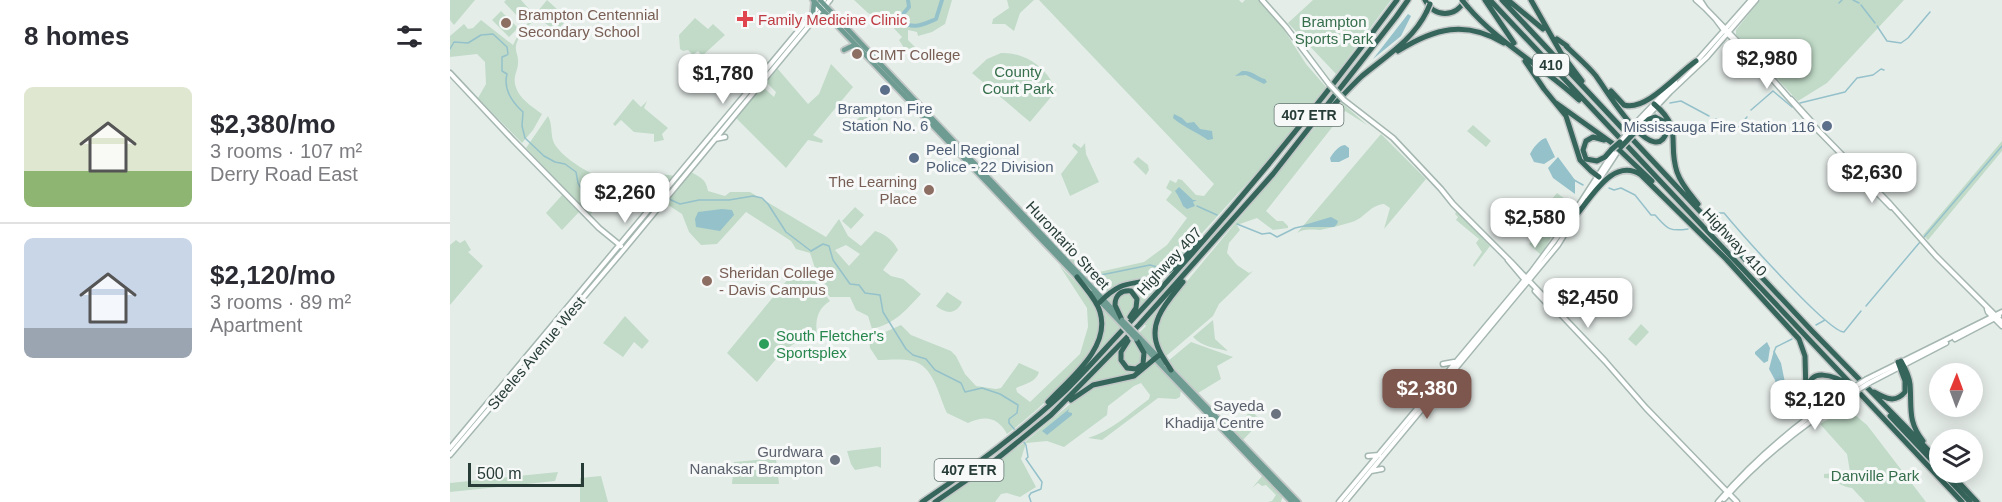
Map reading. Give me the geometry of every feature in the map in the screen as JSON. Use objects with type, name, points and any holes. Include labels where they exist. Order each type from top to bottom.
[{"type":"highway","name":"Highway 407","points":[[922,502],[971,469],[1062,394],[1217,226],[1300,127],[1376,29],[1395,0]]},
{"type":"highway","name":"Highway 407","points":[[935,502],[1028,435],[1051,415],[1139,325],[1273,174],[1408,0]]},
{"type":"highway","points":[[1485,0],[1514,43]]},
{"type":"highway","name":"Highway 410","points":[[1490,0],[1962,502]]},
{"type":"highway","name":"Highway 410","points":[[1502,0],[1812,331],[1929,452]]},
{"type":"highway","points":[[1508,0],[1543,29]]},
{"type":"highway","points":[[1530,0],[1561,53],[1602,106]]},
{"type":"highway","points":[[1308,130],[1353,85],[1409,38],[1422,22],[1429,1]]},
{"type":"highway","points":[[1429,1],[1432,10],[1446,14],[1457,11],[1465,2],[1483,23],[1526,59],[1568,119],[1583,164],[1598,176]]},
{"type":"highway","points":[[1382,61],[1425,36],[1441,31],[1473,30],[1487,34],[1564,86],[1611,129]]},
{"type":"highway","points":[[1557,39],[1589,65],[1616,99],[1629,106],[1637,106],[1648,100],[1696,61]]},
{"type":"highway","points":[[1566,46],[1587,66],[1626,118],[1644,138],[1659,142],[1665,137],[1667,131],[1665,123],[1657,117],[1637,126],[1622,147],[1602,160],[1594,162],[1586,159],[1582,150],[1586,141],[1593,137],[1622,147]]},
{"type":"highway","points":[[1556,103],[1622,147],[1703,236]]},
{"type":"highway","points":[[1656,105],[1667,116],[1673,127],[1674,156],[1680,179],[1725,238]]},
{"type":"highway","points":[[1578,213],[1608,178],[1617,172],[1629,170],[1641,175],[1804,334]]},
{"type":"highway","points":[[1102,301],[1120,285],[1154,278],[1169,271],[1217,226]]},
{"type":"highway","points":[[1171,370],[1156,343],[1155,327],[1158,316],[1227,227]]},
{"type":"highway","points":[[1734,268],[1801,343],[1805,356],[1806,394],[1819,412]]},
{"type":"highway","points":[[1038,415],[1088,359],[1099,342],[1102,323],[1100,312],[1077,277]]},
{"type":"highway","points":[[1121,321],[1115,308],[1115,300],[1119,293],[1131,291],[1137,299],[1137,304],[1121,331]]},
{"type":"highway","points":[[1137,338],[1144,353],[1144,361],[1139,368],[1130,369],[1122,363],[1120,355],[1139,325]]},
{"type":"highway","points":[[1812,331],[1929,458]]},
{"type":"highway","points":[[1051,415],[1086,388],[1134,376],[1157,358]]},
{"type":"highway","points":[[1849,368],[1870,388],[1891,399],[1901,396],[1906,387],[1900,363]]},
{"type":"highway","points":[[1900,363],[1910,381],[1910,413],[1914,427],[1929,448]]},
{"type":"highway","points":[[1852,391],[1821,399],[1813,394],[1810,388],[1811,381],[1822,374],[1834,376],[1871,405]]},
{"type":"highway","points":[[1811,381],[1810,394],[1819,412]]},
{"type":"highway","points":[[1952,483],[1970,502]]},
{"type":"highway","points":[[1959,483],[1977,502]]},
{"type":"main road","name":"Hurontario Street","points":[[813,0],[822,4],[858,47],[1102,301]]},
{"type":"main road","points":[[813,0],[814,15]]},
{"type":"main road","points":[[774,64],[794,44],[822,4],[830,0]]},
{"type":"main road","points":[[669,191],[814,15],[831,15],[830,0]]},
{"type":"main road","points":[[1263,0],[1288,26],[1305,53],[1344,100],[1393,138],[1564,320]]},
{"type":"main road","points":[[1698,0],[1854,167],[1854,170],[1997,316],[2002,324]]},
{"type":"main road","points":[[1656,105],[1727,32],[1751,0]]},
{"type":"main road","points":[[1733,38],[1732,25],[1756,0]]},
{"type":"main road","name":"Hurontario Street","points":[[831,15],[1292,502]]},
{"type":"main road","points":[[1720,24],[1732,25]]},
{"type":"main road","points":[[1720,24],[1720,39]]},
{"type":"main road","points":[[794,37],[794,44]]},
{"type":"main road","points":[[1637,126],[1696,61],[1720,39],[1733,38]]},
{"type":"main road","points":[[844,50],[852,46],[858,47]]},
{"type":"main road","points":[[450,73],[530,158],[621,248],[755,87]]},
{"type":"main road","points":[[714,139],[725,137]]},
{"type":"main road","points":[[1437,387],[1522,288],[1614,151]]},
{"type":"main road","points":[[1345,502],[1455,362],[1558,245],[1598,176]]},
{"type":"main road","name":"Steeles Avenue West","points":[[450,448],[621,248]]},
{"type":"main road","name":"Steeles Avenue West","points":[[450,455],[621,248]]},
{"type":"main road","points":[[1508,260],[1735,502]]},
{"type":"main road","points":[[1521,272],[1532,271]]},
{"type":"main road","points":[[592,285],[594,278]]},
{"type":"main road","points":[[1522,288],[1532,287]]},
{"type":"main road","points":[[1720,502],[1752,465],[1819,412],[1900,363],[1997,316]]},
{"type":"main road","name":"Hurontario Street","points":[[1157,358],[1298,502]]},
{"type":"main road","points":[[1443,364],[1455,362]]},
{"type":"main road","points":[[1446,379],[1457,377]]},
{"type":"main road","points":[[1339,502],[1388,447]]},
{"type":"main road","points":[[1368,456],[1380,454]]},
{"type":"main road","points":[[1371,471],[1382,469]]},
{"type":"green space","points":[[450,0],[475,0],[454,25],[450,20]]},
{"type":"green space","points":[[521,0],[530,10],[520,19],[504,2]]},
{"type":"green space","points":[[547,0],[568,19],[558,29],[562,34],[559,37],[546,24],[537,21],[525,29],[517,42],[516,87],[523,98],[542,114],[522,143],[478,98],[486,84],[485,62],[477,54],[450,57],[450,36],[464,24],[468,29],[473,28],[481,20],[513,45],[518,35]]},
{"type":"green space","points":[[854,0],[952,0],[945,24],[932,32],[918,36],[917,32],[908,30],[908,40],[915,47],[913,49],[904,48],[899,40],[902,37],[886,20],[868,13]]},
{"type":"green space","points":[[1007,0],[1034,0],[1020,13],[1014,31],[1005,24],[992,24],[993,19],[1009,8]]},
{"type":"green space","points":[[1039,0],[1239,0],[1242,3],[1245,0],[1260,0],[1281,25],[1306,64],[1326,87],[1278,149],[1175,263],[1154,276],[1121,284],[1104,296],[1057,248],[1090,271],[1099,272],[1144,262],[1167,245],[1187,218],[1166,200],[1172,192],[1166,188],[1170,180],[1176,183],[1178,179],[1182,180],[1196,195],[1204,196],[1214,184]]},
{"type":"green space","name":"Brampton Sports Park","points":[[1313,0],[1391,0],[1336,74],[1288,23]]},
{"type":"green space","points":[[1760,0],[1904,0],[1827,83],[1798,101],[1736,35],[1736,30]]},
{"type":"green space","points":[[501,11],[518,28],[509,37],[492,20]]},
{"type":"green space","points":[[695,18],[708,29],[713,24],[725,35],[702,56],[698,51],[693,55],[688,50],[680,49],[679,35]]},
{"type":"green space","name":"County Court Park","points":[[1001,53],[1019,55],[1034,63],[1047,75],[1056,91],[1030,122],[972,73],[987,59]]},
{"type":"green space","points":[[831,64],[853,87],[813,135],[823,140],[822,143],[808,140],[786,168],[735,117],[761,85],[774,97],[776,92],[765,81],[777,68],[808,104],[819,94]]},
{"type":"green space","points":[[633,99],[641,107],[647,101],[644,108],[668,128],[662,134],[664,140],[654,142],[654,134],[634,132],[621,120],[615,126],[613,124]]},
{"type":"green space","points":[[1340,101],[1367,125],[1345,111],[1266,211],[1277,221],[1283,221],[1288,228],[1273,230],[1257,218],[1237,225],[1240,230],[1229,243],[1227,253],[1237,265],[1249,273],[1253,271],[1219,304],[1213,316],[1165,357],[1157,334],[1163,310],[1317,125]]},
{"type":"green space","points":[[868,108],[882,120],[873,131],[867,124],[864,126],[857,120]]},
{"type":"green space","points":[[548,116],[553,140],[558,149],[588,172],[612,179],[644,173],[676,176],[657,200],[645,194],[635,193],[612,199],[601,212],[596,208],[590,215],[526,148]]},
{"type":"green space","points":[[1473,125],[1491,141],[1486,147],[1467,131]]},
{"type":"green space","points":[[1381,134],[1426,179],[1384,229],[1390,208],[1384,204],[1352,222],[1297,233]]},
{"type":"green space","points":[[2002,141],[2002,151],[1928,240],[1923,235]]},
{"type":"green space","points":[[1074,143],[1081,148],[1085,143],[1086,154],[1099,182],[1070,196],[1061,174],[1078,152],[1072,146]]},
{"type":"green space","points":[[1138,157],[1148,165],[1149,170],[1146,175],[1133,162]]},
{"type":"green space","points":[[691,172],[704,181],[708,191],[725,196],[730,192],[750,192],[826,237],[839,219],[848,236],[861,246],[875,231],[879,232],[891,240],[898,250],[883,270],[891,276],[903,279],[921,294],[894,320],[872,329],[868,316],[856,310],[850,297],[830,297],[821,286],[810,253],[796,249],[791,241],[746,212],[717,244],[701,245],[689,232],[682,214],[665,203]],"holes":[[[846,245],[860,254],[849,266],[835,250]]]},
{"type":"green space","points":[[1557,193],[1569,202],[1556,218],[1539,223],[1530,216],[1539,204],[1544,208]]},
{"type":"green space","points":[[563,194],[579,212],[562,230],[546,213]]},
{"type":"green space","points":[[855,207],[864,215],[851,229],[842,221]]},
{"type":"green space","points":[[1456,212],[1490,246],[1474,267],[1473,265],[1482,252],[1476,243],[1479,239],[1456,220],[1458,217]]},
{"type":"green space","points":[[1561,220],[1541,255],[1529,244],[1542,229]]},
{"type":"green space","points":[[456,240],[460,243],[465,240],[471,250],[468,252],[483,266],[450,305],[450,245]]},
{"type":"green space","points":[[1059,265],[1092,302],[1098,316],[1097,331],[1091,347],[1066,381],[1050,398],[1007,434],[1000,424],[990,419],[985,418],[968,423],[947,413],[936,384],[928,371],[916,362],[907,360],[878,360],[870,348],[869,336],[901,325],[911,335],[951,351],[965,374],[976,386],[996,389],[1001,388],[1019,363],[1039,372],[1033,380],[1016,388],[1017,392],[1030,402],[1080,354],[1088,327],[1087,308]]},
{"type":"green space","points":[[1178,265],[1135,313],[1138,304],[1129,289],[1118,291],[1113,299],[1114,307],[1105,299],[1121,287],[1149,281]]},
{"type":"green space","points":[[798,267],[815,281],[830,301],[822,308],[818,316],[817,335],[807,337],[790,346],[757,382],[727,353]]},
{"type":"green space","points":[[947,292],[962,302],[954,311],[943,311],[936,306]]},
{"type":"green space","points":[[1125,292],[1135,298],[1136,304],[1125,318],[1116,308],[1118,297]]},
{"type":"green space","points":[[1172,293],[1153,329],[1164,360],[1138,334]]},
{"type":"green space","points":[[1091,295],[1121,327],[1088,362],[1104,321]]},
{"type":"green space","points":[[625,316],[649,341],[642,349],[634,342],[623,357],[603,343]]},
{"type":"green space","points":[[1213,320],[1215,339],[1228,351],[1205,345],[1193,337]]},
{"type":"green space","points":[[1641,324],[1649,332],[1636,346],[1628,339]]},
{"type":"green space","points":[[1132,339],[1142,350],[1142,362],[1136,367],[1128,367],[1123,361],[1122,353]]},
{"type":"green space","points":[[1191,342],[1233,357],[1217,366],[1221,379],[1198,393],[1168,361]]},
{"type":"green space","points":[[1122,346],[1119,360],[1125,368],[1139,369],[1145,351],[1153,358],[1135,374],[1093,383],[1080,390]]},
{"type":"green space","points":[[1153,363],[1157,363],[1181,389],[1180,397],[1176,399],[1158,398],[1102,440],[1088,438],[1112,426],[1149,399],[1150,395],[1141,383],[1134,386],[1108,406],[1107,415],[1064,447],[1047,441],[1026,443],[1021,459],[1036,487],[1020,497],[1007,493],[1001,494],[995,502],[941,502],[1025,442],[1088,389],[1134,378]]},
{"type":"green space","points":[[1251,410],[1261,421],[1242,441],[1233,432]]},
{"type":"green space","name":"Danville Park","points":[[1844,412],[1855,415],[1867,425],[1926,502],[1865,502],[1852,488],[1824,478],[1824,474],[1834,473],[1839,479],[1851,478],[1847,454],[1820,424]]},
{"type":"green space","points":[[881,447],[881,468],[877,466],[855,470],[847,451]]},
{"type":"green space","points":[[776,458],[779,484],[732,484],[734,462]]},
{"type":"green space","points":[[558,472],[555,481],[450,492],[450,483]]},
{"type":"green space","points":[[1263,475],[1283,495],[1281,502],[1268,502],[1272,501],[1276,495],[1266,485],[1262,486],[1258,483],[1252,488]]},
{"type":"green space","points":[[601,476],[608,502],[580,502],[580,478]]},
{"type":"water","points":[[1408,14],[1411,16],[1401,36],[1373,59]]},
{"type":"water","points":[[1242,71],[1252,73],[1267,82],[1264,84],[1246,75],[1235,76]]},
{"type":"water","points":[[1174,114],[1187,123],[1194,122],[1200,129],[1212,131],[1213,139],[1208,140],[1181,124],[1173,118]]},
{"type":"water","points":[[1546,138],[1555,157],[1544,164],[1534,162],[1530,154],[1541,140]]},
{"type":"water","points":[[1345,145],[1349,148],[1349,157],[1339,162],[1331,162],[1330,158]]},
{"type":"water","points":[[1558,157],[1575,180],[1575,194],[1553,178],[1548,168]]},
{"type":"water","points":[[1179,187],[1193,200],[1197,200],[1193,202],[1195,206],[1187,209],[1183,206],[1175,191]]},
{"type":"water","points":[[732,210],[734,215],[720,231],[696,227],[695,219],[698,212]]},
{"type":"water","points":[[1331,217],[1338,221],[1334,227],[1304,227],[1304,225]]},
{"type":"water","points":[[1767,342],[1770,348],[1768,361],[1764,363],[1755,352]]},
{"type":"water","points":[[1774,350],[1781,363],[1790,407],[1779,400],[1775,380],[1769,369]]},
{"type":"water","points":[[1069,409],[1068,412],[1072,415],[1047,435],[1042,431]]},
{"type":"waterway","points":[[908,0],[909,7],[901,20],[914,26],[936,19],[942,0]]},
{"type":"waterway","points":[[1839,3],[1842,0]]},
{"type":"waterway","points":[[1853,0],[1859,3]]},
{"type":"waterway","points":[[1861,5],[1875,23]]},
{"type":"waterway","points":[[1877,26],[1887,41],[1901,43],[1930,12]]},
{"type":"waterway","points":[[450,49],[454,42],[468,43],[481,35],[493,34],[507,47],[508,54]]},
{"type":"waterway","points":[[507,55],[502,57],[502,71],[507,74],[506,85],[509,95],[523,112],[522,126],[525,138],[544,156],[565,164],[576,172],[578,183],[582,190],[590,191],[591,200],[600,200],[614,191],[624,194],[639,181],[649,183],[661,192]]},
{"type":"waterway","points":[[1800,103],[1845,92],[1857,78],[1873,75],[1881,69],[1884,70]]},
{"type":"waterway","points":[[1751,110],[1773,91],[1792,107]]},
{"type":"waterway","points":[[1670,103],[1681,101],[1709,116]]},
{"type":"waterway","points":[[1716,119],[1733,133],[1747,117]]},
{"type":"waterway","points":[[1924,237],[2002,146]]},
{"type":"waterway","points":[[1574,180],[1583,185]]},
{"type":"waterway","points":[[1609,188],[1614,190],[1621,188],[1635,195],[1651,215],[1655,215],[1668,228],[1688,229]]},
{"type":"waterway","points":[[669,199],[680,204],[699,200],[729,200],[753,196],[762,198],[786,232],[811,251],[823,244],[829,246],[833,260],[850,284],[859,285],[865,293],[880,295],[883,312],[906,349],[913,355],[926,359],[935,370],[961,383],[965,392],[982,388],[1000,394],[1018,405],[1017,413],[1009,419],[1009,423],[1015,430]]},
{"type":"waterway","points":[[1197,206],[1217,215]]},
{"type":"waterway","points":[[1714,216],[1724,213],[1803,299],[1835,328],[1844,332],[1861,311]]},
{"type":"waterway","points":[[1237,224],[1277,237],[1304,226]]},
{"type":"waterway","points":[[1866,306],[1920,242]]},
{"type":"waterway","points":[[1096,276],[1150,265],[1157,267],[1173,262]]},
{"type":"waterway","points":[[1816,325],[1825,320]]},
{"type":"waterway","points":[[1774,352],[1776,347],[1792,339]]},
{"type":"waterway","points":[[1023,441],[1026,445],[1028,457],[1026,459],[1042,482],[1041,489],[1029,496],[1031,502]]},
{"type":"place","name":"Family Medicine Clinic","points":[[745,19]]},
{"type":"place","name":"Brampton Centennial Secondary School","points":[[506,23]]},
{"type":"place","name":"CIMT College","points":[[857,54]]},
{"type":"place","name":"Brampton Fire Station No. 6","points":[[885,90]]},
{"type":"place","name":"Mississauga Fire Station 116","points":[[1827,126]]},
{"type":"place","name":"Peel Regional Police - 22 Division","points":[[914,158]]},
{"type":"place","name":"The Learning Place","points":[[929,190]]},
{"type":"place","name":"Sheridan College - Davis Campus","points":[[707,281]]},
{"type":"place","name":"South Fletcher's Sportsplex","points":[[764,344]]},
{"type":"place","name":"Sayeda Khadija Centre","points":[[1276,414]]},
{"type":"place","name":"Gurdwara Nanaksar Brampton","points":[[835,460]]}]
